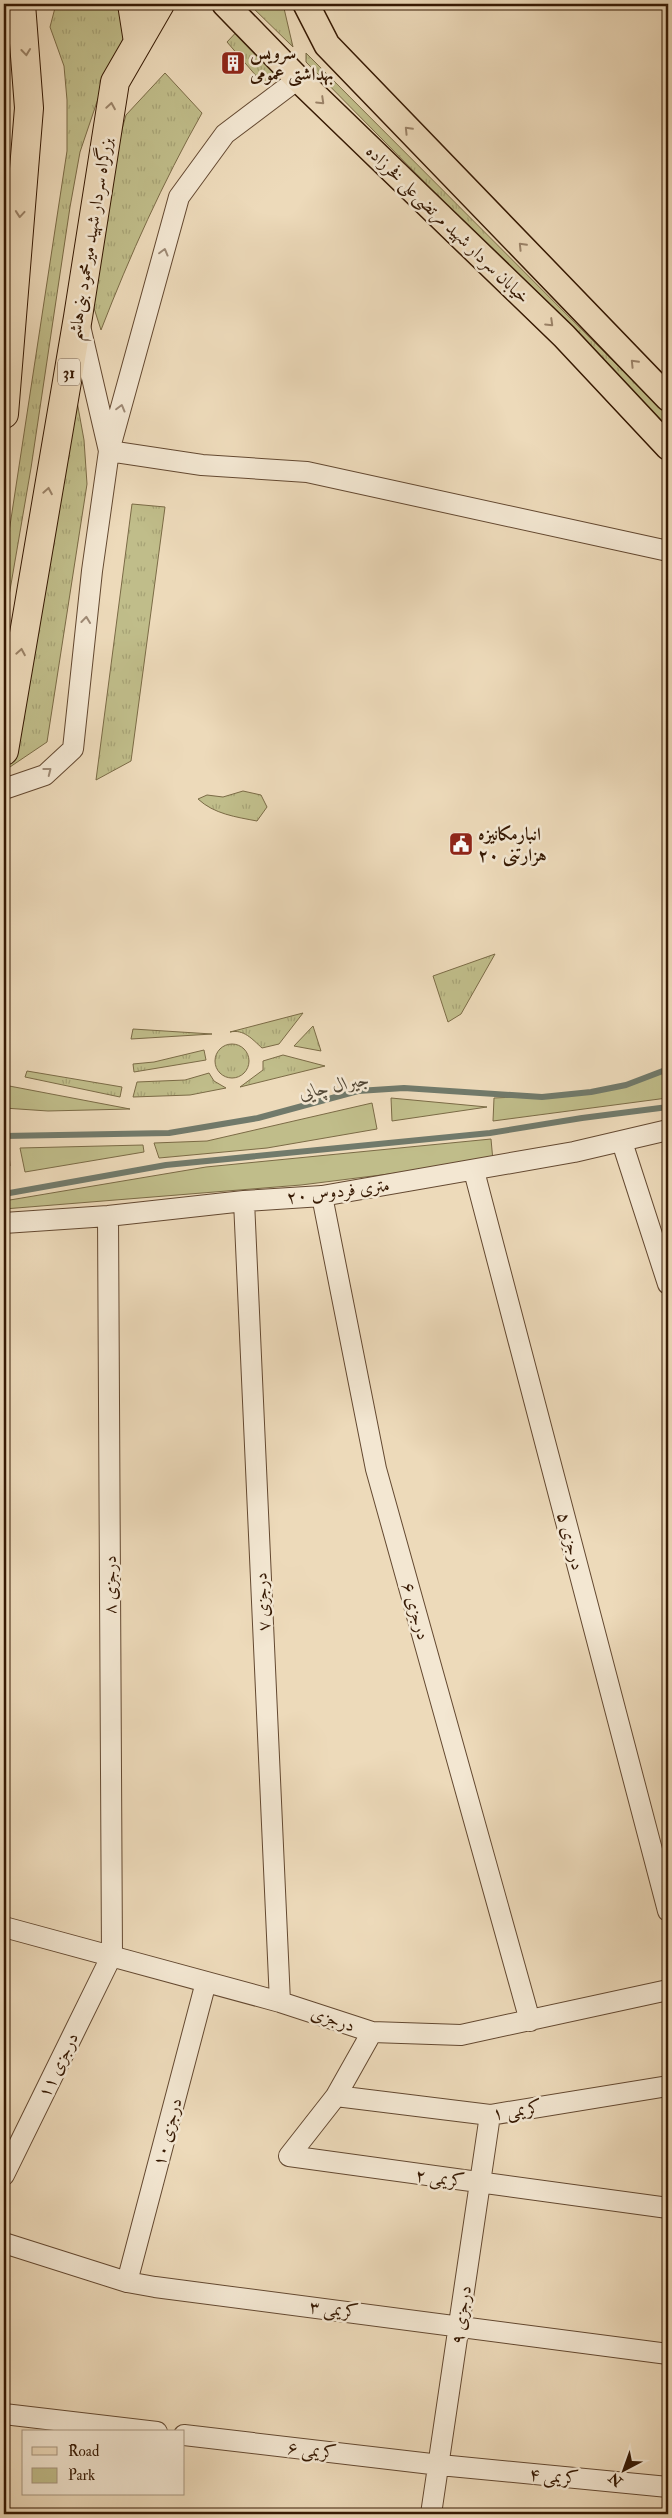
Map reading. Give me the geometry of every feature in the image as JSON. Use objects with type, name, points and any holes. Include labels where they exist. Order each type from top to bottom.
[{"type":"highway","points":[[132,4],[138,42]]},
{"type":"highway","name":"بزرگراه سردار شهید میرمحمود بنی‌هاشم","points":[[4,751],[78,317],[115,82],[160,4]]},
{"type":"highway","points":[[4,414],[29,108],[26,10]]},
{"type":"main road","name":"خیابان سردار شهید مرتضی‌علی فخرزاده","points":[[225,4],[298,78],[564,336],[668,447]]},
{"type":"main road","name":"خیابان سردار شهید مرتضی‌علی فخرزاده","points":[[306,4],[327,46],[668,398]]},
{"type":"street","points":[[4,789],[45,775],[73,749],[92,571],[109,451],[179,197],[225,134],[298,78]]},
{"type":"street","points":[[78,317],[109,451]]},
{"type":"street","points":[[109,451],[202,465],[308,472],[668,551]]},
{"type":"street","name":"۲۰ متری فردوس","points":[[4,1223],[108,1216],[244,1201],[322,1196],[474,1171],[622,1142],[668,1130]]},
{"type":"street","points":[[622,1142],[668,1284]]},
{"type":"street","name":"درجزی ۵","points":[[474,1171],[668,1911]]},
{"type":"street","name":"درجزی ۶","points":[[322,1196],[376,1469],[530,2022]]},
{"type":"street","name":"درجزی ۷","points":[[244,1201],[280,2002]]},
{"type":"street","name":"درجزی ۸","points":[[108,1216],[112,1955]]},
{"type":"street","name":"درجزی","points":[[4,1927],[280,2002],[372,2032],[461,2035],[530,2022],[668,1990]]},
{"type":"street","name":"درجزی ۱۱","points":[[4,2175],[112,1955]]},
{"type":"street","name":"درجزی ۱۰","points":[[127,2282],[206,1982]]},
{"type":"street","points":[[336,2096],[372,2032]]},
{"type":"street","name":"کریمی ۱","points":[[336,2096],[490,2115],[668,2086]]},
{"type":"street","name":"کریمی ۲","points":[[336,2096],[289,2156],[480,2184],[668,2208]]},
{"type":"street","name":"درجزی ۹","points":[[431,2514],[440,2465],[490,2115]]},
{"type":"street","name":"کریمی ۳","points":[[4,2243],[127,2282],[668,2354]]},
{"type":"street","points":[[4,2414],[140,2430]]},
{"type":"street","name":"کریمی ۶","points":[[185,2435],[440,2465]]},
{"type":"street","name":"کریمی ۴","points":[[440,2465],[668,2487]]},
{"type":"green space","points":[[56,4],[121,4],[124,37],[102,87],[80,152],[31,468],[4,625],[4,565],[67,151],[67,100],[64,66],[50,27]]},
{"type":"green space","points":[[249,4],[283,4],[293,47]]},
{"type":"green space","points":[[243,25],[281,66],[264,85],[227,42]]},
{"type":"green space","points":[[306,53],[668,416],[668,429],[306,62]]},
{"type":"green space","points":[[165,73],[202,113],[148,219],[101,330],[93,305],[114,158],[126,115]]},
{"type":"green space","points":[[72,374],[84,440],[87,484],[47,742],[4,771],[4,750]]},
{"type":"green space","points":[[132,504],[165,507],[131,761],[96,780]]},
{"type":"green space","points":[[243,791],[261,795],[267,807],[257,821],[218,811],[198,799],[207,795],[223,797]]},
{"type":"green space","points":[[495,954],[461,1014],[448,1022],[433,976]]},
{"type":"green space","points":[[303,1013],[279,1044],[262,1048],[244,1033],[230,1032]]},
{"type":"green space","points":[[313,1026],[321,1051],[294,1046]]},
{"type":"green space","points":[[133,1029],[212,1034],[131,1039]]},
{"type":"green space","points":[[232,1044],[239,1045],[244,1049],[248,1054],[248,1068],[244,1073],[239,1077],[232,1078],[225,1077],[220,1073],[216,1068],[215,1061],[216,1054],[220,1049],[225,1045]]},
{"type":"green space","points":[[204,1050],[206,1060],[134,1072],[133,1064],[154,1062]]},
{"type":"green space","points":[[283,1055],[325,1066],[240,1087],[263,1070],[263,1061]]},
{"type":"green space","points":[[668,1068],[667,1098],[493,1121],[494,1098],[583,1093],[626,1084]]},
{"type":"green space","points":[[27,1071],[122,1087],[120,1097],[25,1077]]},
{"type":"green space","points":[[209,1073],[214,1081],[226,1088],[190,1095],[133,1097],[137,1082],[185,1080]]},
{"type":"green space","points":[[4,1085],[130,1109],[48,1111],[4,1108]]},
{"type":"green space","points":[[391,1098],[487,1107],[392,1121]]},
{"type":"green space","points":[[372,1103],[377,1129],[267,1148],[159,1158],[154,1143],[207,1141]]},
{"type":"green space","points":[[4,1139],[8,1140],[10,1166],[4,1167]]},
{"type":"green space","points":[[491,1139],[493,1161],[301,1185],[4,1209],[4,1201],[206,1167]]},
{"type":"green space","points":[[143,1145],[144,1152],[25,1172],[20,1148]]},
{"type":"waterway","name":"جیرال چایی","points":[[4,1136],[169,1133],[258,1118],[358,1091],[404,1088],[542,1097],[591,1092],[626,1085],[668,1069]]},
{"type":"waterway","name":"جیرال چایی","points":[[4,1194],[166,1165],[490,1133],[582,1118],[668,1107]]},
{"type":"place","name":"سرویس بهداشتی عمومی","points":[[233,63]]},
{"type":"place","name":"انبارمکانیزه ۲۰ هزارتنی","points":[[461,844]]}]
